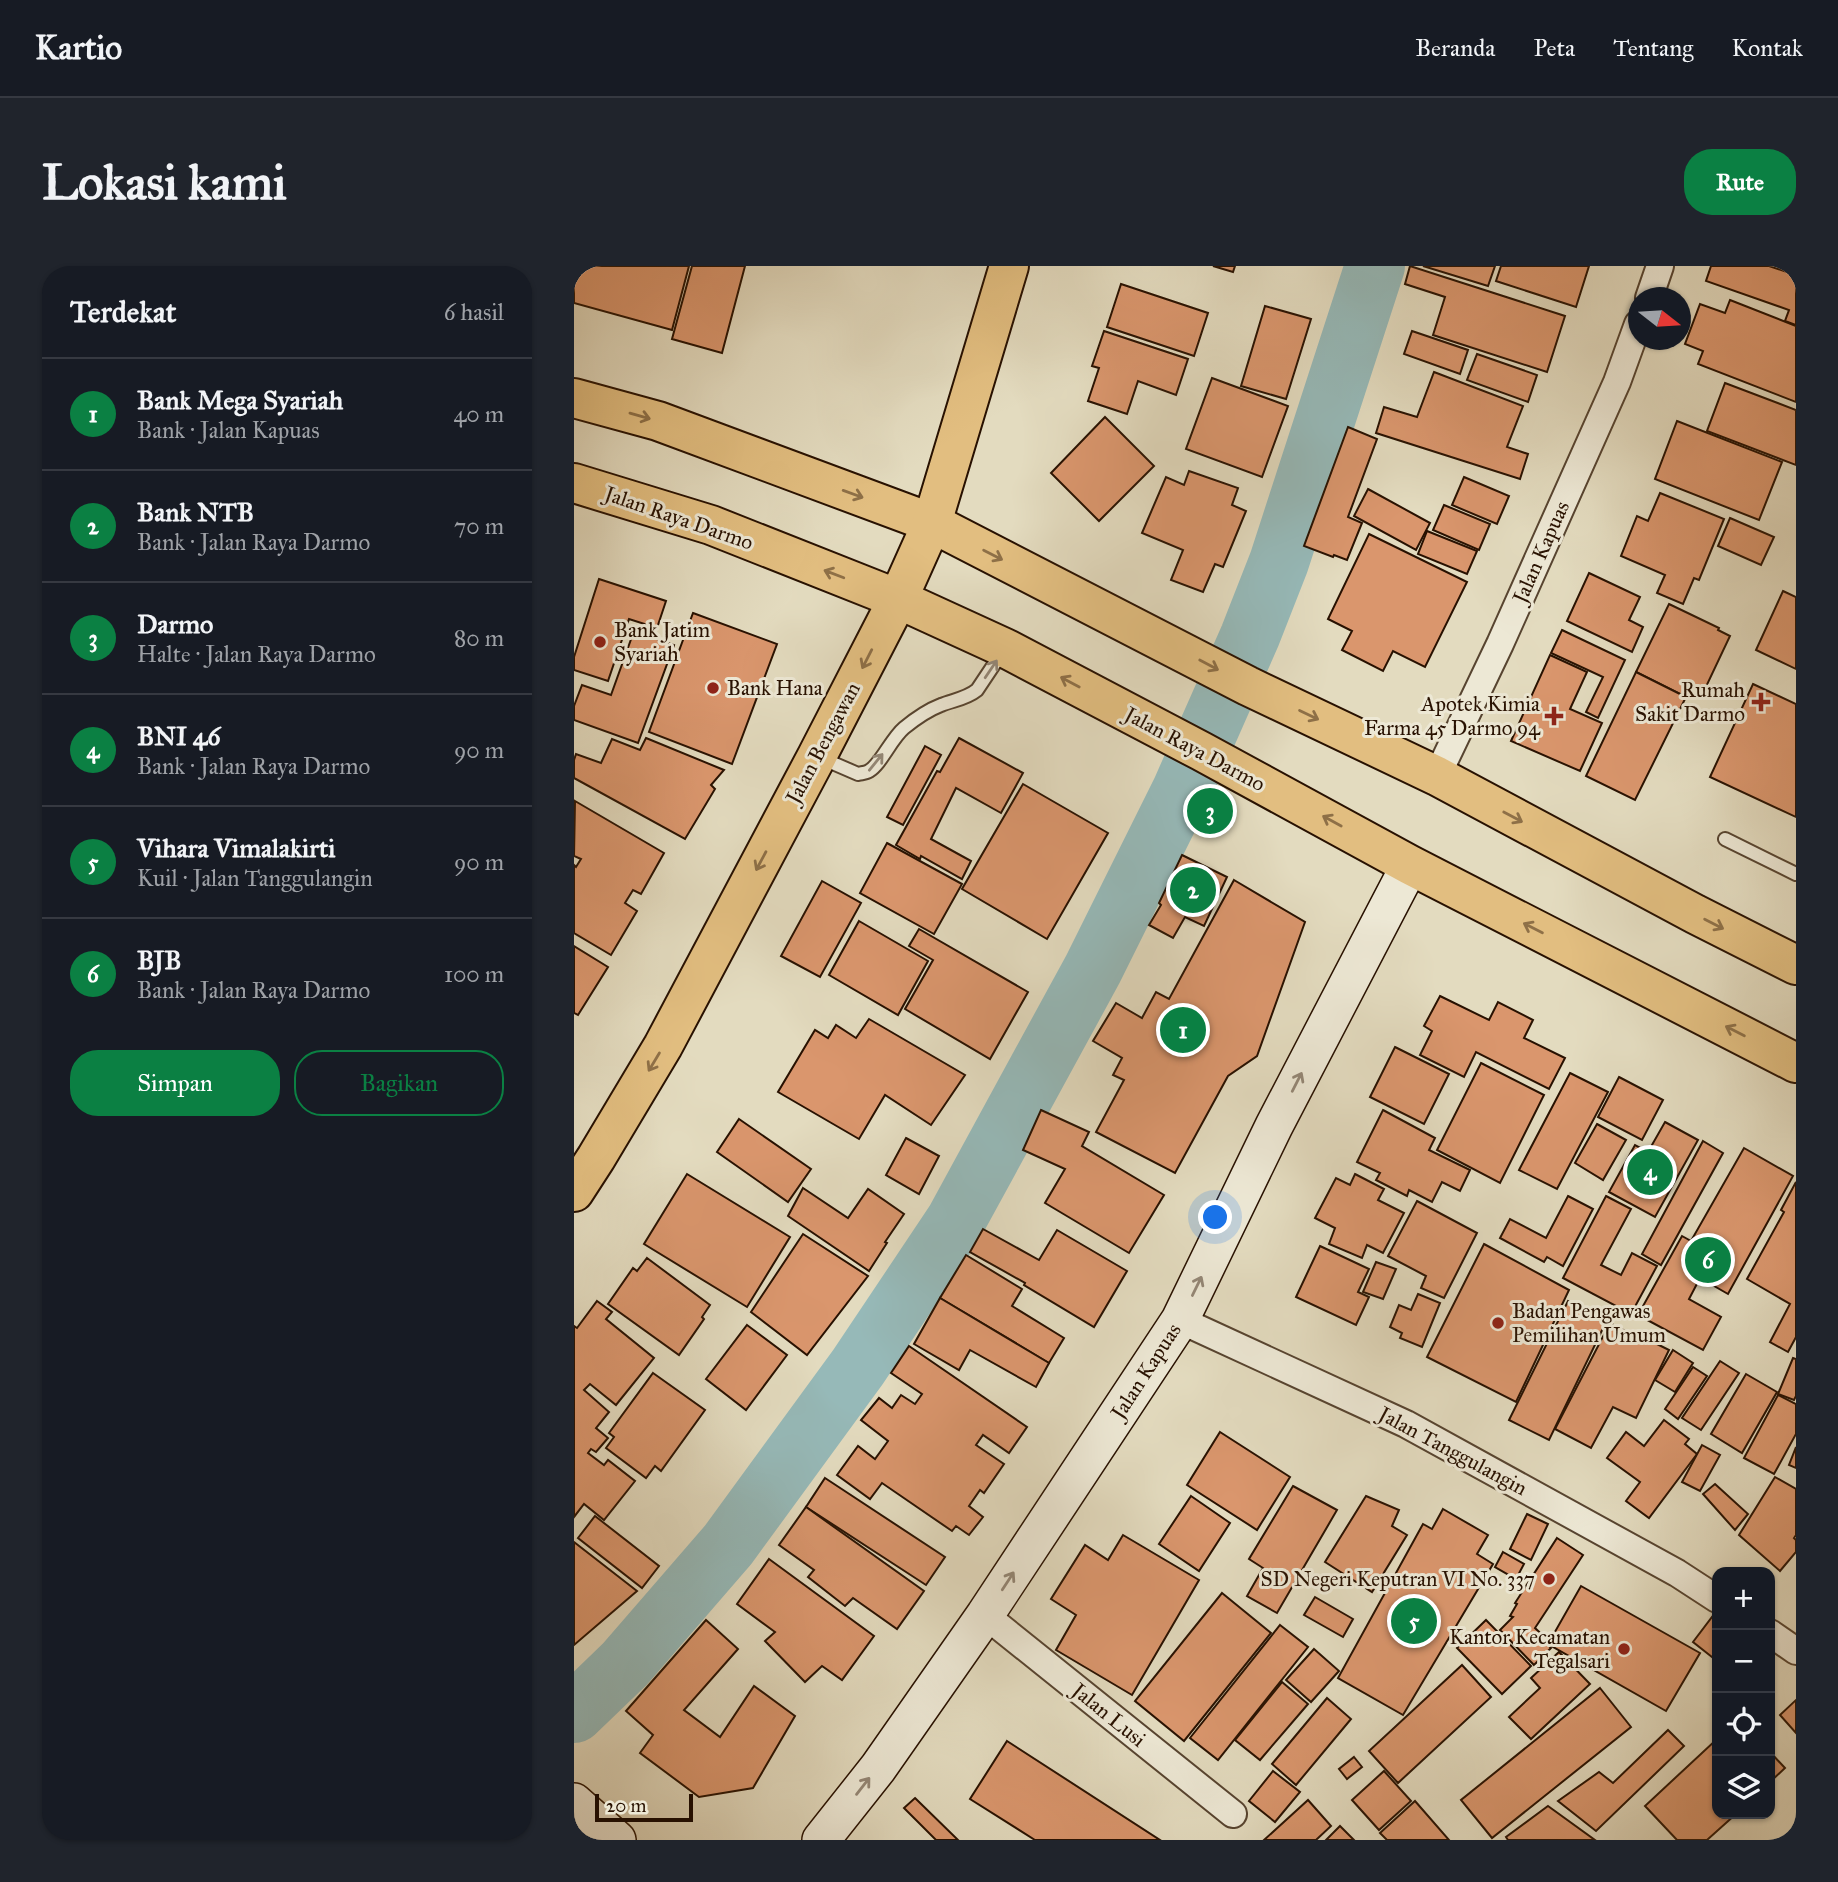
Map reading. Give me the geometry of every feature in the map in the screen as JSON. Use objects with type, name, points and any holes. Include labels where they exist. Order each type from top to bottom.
[{"type":"main road","name":"Jalan Bengawan","points":[[574,1192],[663,1046],[898,598],[932,523],[1009,266]]},
{"type":"main road","points":[[574,398],[658,421],[932,523],[1248,686],[1437,776],[1796,965]]},
{"type":"main road","name":"Jalan Raya Darmo","points":[[574,483],[711,526],[898,598],[1005,648],[1410,864],[1796,1063]]},
{"type":"street","points":[[1652,287],[1660,266]]},
{"type":"street","name":"Jalan Kapuas","points":[[1437,776],[1500,644],[1629,350]]},
{"type":"street","name":"Jalan Kapuas","points":[[821,1840],[878,1768],[985,1615],[1180,1320],[1275,1126],[1410,864]]},
{"type":"street","name":"Jalan Tanggulangin","points":[[1180,1320],[1406,1424],[1677,1573],[1712,1596]]},
{"type":"street","name":"Jalan Lusi","points":[[985,1615],[1233,1814]]},
{"type":"street","points":[[1775,1636],[1796,1651]]},
{"type":"street","points":[[574,1801],[617,1840]]},
{"type":"lane","points":[[817,756],[858,774],[869,771],[904,728],[941,705],[971,695],[977,690],[1005,648]]},
{"type":"lane","points":[[1725,839],[1796,874]]},
{"type":"building","points":[[576,266],[689,266],[672,330],[574,303]]},
{"type":"building","points":[[692,266],[745,266],[722,353],[672,339]]},
{"type":"building","points":[[1213,266],[1235,266],[1233,272]]},
{"type":"building","points":[[1410,266],[1565,316],[1547,372],[1433,335],[1445,297],[1405,284]]},
{"type":"building","points":[[1423,266],[1495,266],[1488,286]]},
{"type":"building","points":[[1501,266],[1589,266],[1576,307],[1496,281]]},
{"type":"building","points":[[1711,266],[1769,266],[1796,275],[1796,325],[1785,321],[1789,310],[1706,281]]},
{"type":"building","points":[[1121,284],[1208,313],[1194,356],[1107,327]]},
{"type":"building","points":[[1730,300],[1796,326],[1796,402],[1698,364],[1703,351],[1691,346],[1691,328],[1700,304],[1725,313]]},
{"type":"building","points":[[1265,306],[1311,319],[1286,399],[1241,386]]},
{"type":"building","points":[[1104,331],[1188,359],[1176,395],[1138,381],[1127,414],[1088,401],[1099,368],[1092,366]]},
{"type":"building","points":[[1412,331],[1468,350],[1460,374],[1404,354]]},
{"type":"building","points":[[1477,354],[1537,375],[1528,402],[1467,380]]},
{"type":"building","points":[[1434,372],[1523,406],[1507,447],[1528,454],[1520,479],[1376,433],[1384,407],[1417,417]]},
{"type":"building","points":[[1212,378],[1288,406],[1262,477],[1186,449]]},
{"type":"building","points":[[1725,383],[1796,410],[1796,465],[1707,431]]},
{"type":"building","points":[[1105,417],[1154,466],[1099,521],[1051,473]]},
{"type":"building","points":[[1677,421],[1782,462],[1759,520],[1655,479]]},
{"type":"building","points":[[1348,427],[1377,439],[1348,517],[1362,523],[1347,560],[1304,546]]},
{"type":"building","points":[[1189,471],[1238,488],[1232,505],[1246,511],[1223,567],[1215,564],[1203,592],[1171,580],[1183,550],[1142,533],[1166,477],[1184,485]]},
{"type":"building","points":[[1464,477],[1509,496],[1497,524],[1452,505]]},
{"type":"building","points":[[1368,489],[1430,523],[1416,550],[1354,516]]},
{"type":"building","points":[[1660,493],[1724,519],[1699,580],[1694,578],[1683,604],[1657,593],[1665,575],[1621,556],[1637,516],[1648,521]]},
{"type":"building","points":[[1444,505],[1490,524],[1479,550],[1433,530]]},
{"type":"building","points":[[1730,518],[1774,537],[1761,565],[1718,546]]},
{"type":"building","points":[[1427,531],[1477,551],[1467,574],[1418,554]]},
{"type":"building","points":[[1369,534],[1467,582],[1425,667],[1393,651],[1383,671],[1342,650],[1352,631],[1328,619]]},
{"type":"building","points":[[1589,573],[1640,597],[1629,620],[1643,627],[1632,652],[1567,621]]},
{"type":"building","name":"Bank Jatim Syariah","points":[[599,579],[666,601],[657,628],[629,619],[608,681],[574,670],[574,657]]},
{"type":"building","points":[[1783,591],[1796,597],[1796,669],[1756,650]]},
{"type":"building","points":[[1669,604],[1730,636],[1704,691],[1691,685],[1686,697],[1636,672]]},
{"type":"building","name":"Bank Hana","points":[[693,613],[777,644],[732,764],[649,732]]},
{"type":"building","points":[[1562,630],[1625,660],[1598,718],[1586,712],[1603,677],[1551,653]]},
{"type":"building","points":[[634,631],[674,645],[638,743],[574,720],[574,706],[582,685],[611,695]]},
{"type":"building","name":"Apotek Kimia Farma 45 Darmo 94","points":[[1550,655],[1587,672],[1570,709],[1602,723],[1580,771],[1511,741]]},
{"type":"building","points":[[1636,672],[1686,697],[1635,800],[1586,776]]},
{"type":"building","points":[[1753,684],[1796,704],[1796,817],[1710,777]]},
{"type":"building","points":[[646,738],[724,770],[711,785],[715,789],[685,839],[574,778],[576,754],[601,763],[612,739],[640,750]]},
{"type":"building","points":[[959,738],[1023,773],[1001,813],[956,788],[931,839],[971,861],[962,879],[896,845],[937,771],[940,772]]},
{"type":"building","points":[[925,746],[941,755],[903,825],[887,817]]},
{"type":"building","points":[[1023,784],[1108,833],[1047,939],[962,889]]},
{"type":"building","points":[[575,801],[664,853],[641,894],[633,890],[625,903],[637,911],[611,955],[574,933],[574,865],[576,867],[581,859],[574,856]]},
{"type":"building","points":[[887,843],[962,884],[934,934],[860,893]]},
{"type":"building","points":[[1182,855],[1227,877],[1204,926],[1185,917],[1173,938],[1149,925],[1161,905],[1159,903]]},
{"type":"building","points":[[1234,880],[1305,922],[1257,1056],[1228,1076],[1175,1173],[1096,1132],[1124,1080],[1113,1075],[1122,1058],[1093,1041],[1116,1003],[1142,1018],[1156,992],[1169,999]]},
{"type":"building","points":[[822,881],[861,903],[820,977],[781,956]]},
{"type":"building","points":[[859,921],[928,961],[898,1015],[829,975]]},
{"type":"building","points":[[919,929],[1028,992],[990,1059],[905,1009],[933,960],[909,946]]},
{"type":"building","points":[[574,946],[608,967],[578,1015],[574,1013]]},
{"type":"building","points":[[1440,996],[1489,1020],[1498,1002],[1533,1020],[1524,1038],[1565,1058],[1549,1089],[1476,1052],[1464,1077],[1420,1055],[1432,1031],[1424,1026]]},
{"type":"building","points":[[869,1019],[965,1075],[931,1125],[885,1095],[859,1139],[778,1092],[815,1030],[828,1038],[836,1025],[856,1038]]},
{"type":"building","points":[[1395,1047],[1449,1074],[1424,1124],[1370,1097]]},
{"type":"building","points":[[1481,1063],[1544,1095],[1500,1183],[1437,1150]]},
{"type":"building","points":[[1570,1073],[1608,1092],[1557,1189],[1519,1170]]},
{"type":"building","points":[[1619,1077],[1663,1100],[1642,1140],[1598,1117]]},
{"type":"building","points":[[1041,1110],[1089,1132],[1082,1146],[1164,1195],[1129,1253],[1045,1203],[1065,1169],[1023,1150]]},
{"type":"building","points":[[1383,1110],[1435,1138],[1429,1150],[1470,1170],[1460,1191],[1442,1182],[1432,1202],[1409,1190],[1407,1196],[1376,1180],[1380,1173],[1357,1162]]},
{"type":"building","points":[[739,1119],[811,1169],[788,1202],[717,1152]]},
{"type":"building","points":[[1665,1122],[1698,1140],[1655,1217],[1609,1192],[1635,1145],[1648,1152]]},
{"type":"building","points":[[1597,1124],[1626,1140],[1603,1180],[1575,1163]]},
{"type":"building","points":[[906,1138],[939,1156],[919,1194],[886,1175]]},
{"type":"building","points":[[1703,1141],[1723,1153],[1661,1265],[1642,1254]]},
{"type":"building","points":[[1744,1148],[1793,1176],[1728,1294],[1700,1278],[1689,1299],[1721,1317],[1703,1350],[1638,1315],[1682,1236],[1691,1241]]},
{"type":"building","points":[[687,1174],[790,1237],[747,1307],[644,1244]]},
{"type":"building","points":[[1355,1174],[1384,1189],[1378,1200],[1404,1213],[1383,1253],[1367,1245],[1362,1258],[1329,1244],[1335,1228],[1315,1218],[1336,1178],[1350,1185]]},
{"type":"building","points":[[1796,1182],[1796,1337],[1788,1352],[1770,1342],[1790,1304],[1747,1279],[1784,1212],[1781,1210]]},
{"type":"building","points":[[803,1188],[848,1218],[868,1189],[904,1214],[869,1271],[788,1216]]},
{"type":"building","points":[[1568,1196],[1593,1209],[1563,1266],[1547,1257],[1544,1262],[1500,1238],[1510,1219],[1546,1238]]},
{"type":"building","points":[[1606,1196],[1631,1209],[1601,1265],[1621,1275],[1632,1253],[1657,1266],[1631,1314],[1563,1278]]},
{"type":"building","points":[[1417,1201],[1477,1233],[1444,1298],[1421,1288],[1426,1276],[1388,1256]]},
{"type":"building","points":[[983,1229],[1039,1260],[1057,1230],[1127,1271],[1094,1327],[970,1252]]},
{"type":"building","points":[[803,1234],[868,1276],[807,1355],[751,1312]]},
{"type":"building","name":"Badan Pengawas Pemilihan Umum","points":[[1484,1244],[1569,1290],[1516,1402],[1427,1357]]},
{"type":"building","points":[[1320,1246],[1369,1269],[1358,1292],[1369,1297],[1356,1325],[1296,1297]]},
{"type":"building","points":[[966,1255],[1022,1289],[1012,1306],[1064,1338],[1049,1363],[940,1298]]},
{"type":"building","points":[[647,1258],[710,1305],[702,1317],[704,1319],[679,1355],[608,1304],[633,1268],[637,1271]]},
{"type":"building","points":[[1376,1262],[1396,1269],[1383,1299],[1363,1292]]},
{"type":"building","points":[[1418,1294],[1440,1303],[1422,1347],[1400,1338],[1402,1333],[1390,1327],[1399,1305],[1411,1310]]},
{"type":"building","points":[[940,1298],[1049,1363],[1036,1387],[970,1350],[959,1370],[914,1344]]},
{"type":"building","points":[[597,1301],[612,1312],[606,1319],[654,1358],[616,1405],[590,1384],[584,1390],[609,1412],[596,1428],[608,1438],[596,1452],[591,1449],[588,1453],[604,1465],[608,1460],[635,1481],[604,1520],[584,1504],[574,1517],[574,1326],[577,1328]]},
{"type":"building","points":[[1568,1301],[1607,1320],[1549,1440],[1509,1420]]},
{"type":"building","points":[[1610,1323],[1669,1350],[1636,1418],[1613,1407],[1591,1448],[1555,1429]]},
{"type":"building","points":[[747,1325],[787,1355],[746,1410],[706,1379]]},
{"type":"building","points":[[909,1346],[1027,1427],[1009,1453],[983,1435],[976,1445],[1004,1464],[984,1493],[980,1490],[969,1506],[983,1517],[969,1535],[956,1526],[952,1531],[882,1483],[870,1499],[837,1475],[858,1446],[875,1459],[888,1441],[861,1420],[879,1398],[892,1408],[901,1395],[915,1404],[922,1394],[891,1373]]},
{"type":"building","points":[[1673,1350],[1693,1363],[1675,1392],[1655,1380]]},
{"type":"building","points":[[1793,1358],[1796,1359],[1794,1400],[1778,1394]]},
{"type":"building","points":[[1720,1361],[1739,1373],[1701,1430],[1682,1418]]},
{"type":"building","points":[[1693,1367],[1707,1376],[1678,1419],[1665,1409]]},
{"type":"building","points":[[653,1373],[705,1410],[661,1471],[655,1466],[646,1478],[606,1448],[614,1437],[609,1433]]},
{"type":"building","points":[[1746,1374],[1777,1392],[1742,1453],[1711,1434]]},
{"type":"building","points":[[1778,1395],[1796,1404],[1796,1434],[1774,1474],[1744,1458]]},
{"type":"building","points":[[1664,1420],[1689,1439],[1685,1444],[1697,1454],[1649,1518],[1626,1501],[1640,1482],[1607,1458],[1626,1432],[1644,1446]]},
{"type":"building","points":[[1220,1432],[1290,1477],[1257,1530],[1187,1485]]},
{"type":"building","points":[[1702,1445],[1720,1455],[1700,1491],[1682,1482]]},
{"type":"building","points":[[1796,1447],[1796,1468],[1789,1465]]},
{"type":"building","points":[[1775,1477],[1796,1489],[1796,1552],[1780,1571],[1739,1535]]},
{"type":"building","points":[[825,1478],[945,1557],[926,1585],[806,1507]]},
{"type":"building","points":[[1715,1484],[1748,1514],[1735,1530],[1703,1494]]},
{"type":"building","points":[[1293,1486],[1337,1510],[1277,1613],[1247,1596],[1263,1568],[1249,1559]]},
{"type":"building","points":[[1191,1496],[1230,1523],[1199,1571],[1159,1544]]},
{"type":"building","points":[[1366,1496],[1399,1510],[1392,1526],[1407,1535],[1372,1592],[1325,1562]]},
{"type":"building","points":[[806,1507],[924,1591],[897,1629],[853,1598],[845,1606],[808,1577],[814,1570],[779,1545]]},
{"type":"building","points":[[1443,1509],[1488,1535],[1477,1554],[1493,1564],[1403,1715],[1338,1678],[1423,1524],[1432,1529]]},
{"type":"building","points":[[1527,1514],[1548,1524],[1531,1560],[1510,1549]]},
{"type":"building","points":[[595,1516],[659,1566],[642,1588],[578,1538]]},
{"type":"building","points":[[1123,1535],[1199,1580],[1132,1695],[1056,1650],[1076,1615],[1051,1599],[1085,1545],[1108,1560]]},
{"type":"building","name":"SD Negeri Keputran VI No. 337","points":[[1557,1538],[1583,1555],[1535,1628],[1549,1641],[1546,1643],[1551,1648],[1534,1665],[1500,1630],[1513,1617],[1510,1616],[1517,1604],[1515,1603]]},
{"type":"building","points":[[574,1542],[637,1591],[574,1645]]},
{"type":"building","points":[[1503,1552],[1524,1564],[1516,1579],[1495,1567]]},
{"type":"building","points":[[769,1559],[874,1636],[842,1680],[822,1666],[805,1682],[765,1641],[775,1632],[737,1604]]},
{"type":"building","name":"Kantor Kecamatan Tegalsari","points":[[1581,1586],[1700,1653],[1666,1711],[1548,1644]]},
{"type":"building","points":[[1222,1593],[1271,1633],[1184,1741],[1135,1701]]},
{"type":"building","points":[[1315,1597],[1353,1619],[1343,1637],[1304,1615]]},
{"type":"building","points":[[1712,1617],[1712,1657],[1693,1642]]},
{"type":"building","points":[[706,1620],[738,1649],[684,1710],[720,1737],[754,1686],[795,1716],[753,1788],[699,1797],[640,1753],[653,1735],[626,1711]]},
{"type":"building","points":[[1486,1620],[1531,1666],[1502,1694],[1457,1648]]},
{"type":"building","points":[[1280,1625],[1308,1647],[1218,1760],[1190,1738]]},
{"type":"building","points":[[1314,1649],[1339,1671],[1311,1702],[1286,1680]]},
{"type":"building","points":[[1559,1652],[1590,1684],[1531,1739],[1509,1717],[1540,1688],[1531,1678]]},
{"type":"building","points":[[1462,1665],[1491,1697],[1398,1783],[1369,1751]]},
{"type":"building","points":[[1282,1682],[1308,1704],[1260,1760],[1235,1740]]},
{"type":"building","points":[[1600,1688],[1631,1727],[1492,1838],[1461,1800]]},
{"type":"building","points":[[1327,1698],[1351,1719],[1296,1785],[1272,1764]]},
{"type":"building","points":[[1796,1700],[1796,1733],[1780,1715]]},
{"type":"building","points":[[1668,1730],[1684,1746],[1596,1831],[1558,1801],[1599,1772],[1613,1783]]},
{"type":"building","points":[[1007,1741],[1160,1840],[1035,1840],[970,1799]]},
{"type":"building","points":[[1712,1744],[1712,1819],[1730,1819],[1707,1840],[1677,1840],[1645,1806]]},
{"type":"building","points":[[1354,1757],[1362,1767],[1347,1779],[1339,1769]]},
{"type":"building","points":[[1775,1757],[1785,1768],[1775,1777]]},
{"type":"building","points":[[1273,1771],[1300,1792],[1275,1822],[1249,1801]]},
{"type":"building","points":[[1384,1771],[1411,1801],[1379,1830],[1352,1800]]},
{"type":"building","points":[[915,1798],[958,1840],[936,1840],[904,1808]]},
{"type":"building","points":[[1308,1800],[1331,1826],[1316,1840],[1264,1840]]},
{"type":"building","points":[[1415,1801],[1449,1840],[1387,1840],[1380,1833]]},
{"type":"building","points":[[1548,1806],[1595,1840],[1508,1840],[1506,1837]]},
{"type":"building","points":[[1340,1826],[1354,1840],[1326,1840]]},
{"type":"waterway","points":[[574,1713],[625,1664],[728,1545],[858,1367],[955,1222],[1093,969],[1182,790],[1250,636],[1279,562],[1375,266]]},
{"type":"place","name":"Bank Jatim Syariah","points":[[600,642]]},
{"type":"place","name":"Bank Hana","points":[[713,688]]},
{"type":"place","name":"Rumah Sakit Darmo","points":[[1761,702]]},
{"type":"place","name":"Apotek Kimia Farma 45 Darmo 94","points":[[1554,716]]},
{"type":"place","name":"Darmo","points":[[1210,811]]},
{"type":"place","name":"Bank NTB","points":[[1193,890]]},
{"type":"place","name":"Bank Mega Syariah","points":[[1183,1030]]},
{"type":"place","name":"BNI 46","points":[[1650,1172]]},
{"type":"place","name":"BJB","points":[[1708,1260]]},
{"type":"place","name":"Badan Pengawas Pemilihan Umum","points":[[1498,1323]]},
{"type":"place","name":"SD Negeri Keputran VI No. 337","points":[[1549,1579]]},
{"type":"place","name":"Vihara Vimalakirti","points":[[1414,1621]]},
{"type":"place","name":"Kantor Kecamatan Tegalsari","points":[[1624,1649]]}]
